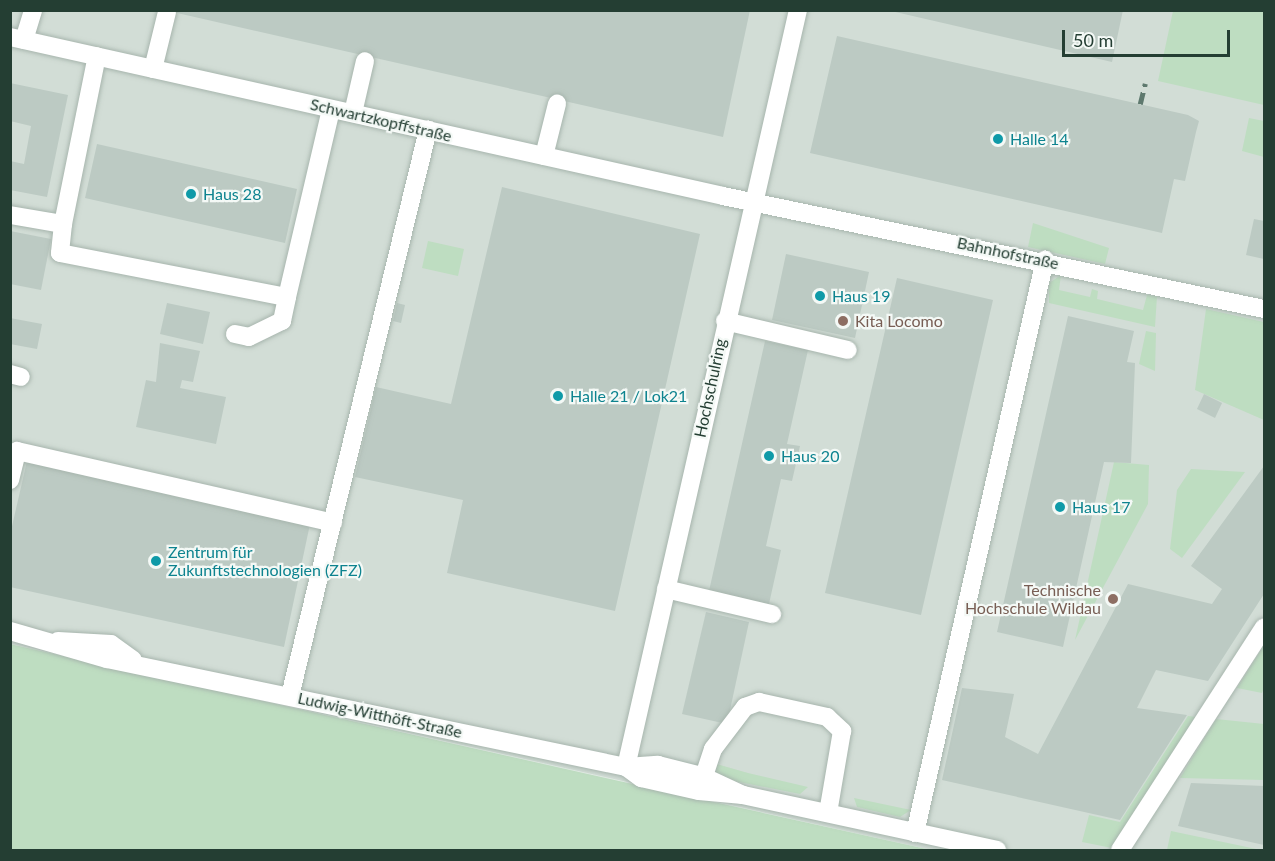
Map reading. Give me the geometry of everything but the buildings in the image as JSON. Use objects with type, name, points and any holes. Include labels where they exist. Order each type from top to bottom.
[{"type":"street","points":[[17,39],[33,10]]},
{"type":"street","name":"Hochschulring","points":[[626,767],[751,202],[798,10]]},
{"type":"street","points":[[153,69],[167,12]]},
{"type":"street","name":"Schwartzkopffstraße","points":[[17,39],[751,202]]},
{"type":"street","points":[[97,56],[63,224],[60,253],[287,297]]},
{"type":"street","points":[[352,113],[364,62]]},
{"type":"street","points":[[544,156],[557,104]]},
{"type":"street","points":[[236,334],[249,337],[282,321],[332,109]]},
{"type":"street","points":[[290,696],[428,130]]},
{"type":"street","name":"Bahnhofstraße","points":[[751,202],[881,225],[1264,309]]},
{"type":"street","points":[[10,214],[63,224]]},
{"type":"street","points":[[915,833],[1046,260]]},
{"type":"street","points":[[725,321],[848,350]]},
{"type":"street","points":[[10,480],[17,451],[333,523]]},
{"type":"street","points":[[666,589],[772,614]]},
{"type":"street","points":[[1120,850],[1264,627]]},
{"type":"street","name":"Ludwig-Witthöft-Straße","points":[[10,631],[56,641],[78,652],[134,661],[626,767]]},
{"type":"street","points":[[701,784],[713,749],[745,706],[759,702],[827,717],[842,731],[828,813]]},
{"type":"street","points":[[626,767],[658,765],[701,784],[743,795],[997,850]]},
{"type":"shaded area","points":[[11,11],[1264,11],[1264,850],[931,850],[11,644]]},
{"type":"green space","points":[[1173,11],[1264,11],[1264,105],[1158,81]]},
{"type":"green space","points":[[1249,118],[1264,121],[1264,157],[1242,151]]},
{"type":"green space","points":[[1033,223],[1109,248],[1105,264],[1028,247]]},
{"type":"green space","points":[[428,241],[464,249],[458,276],[422,268]]},
{"type":"green space","points":[[1061,275],[1059,290],[1090,297],[1092,289],[1098,291],[1097,299],[1143,310],[1147,295],[1157,296],[1155,327],[1049,303],[1049,283]]},
{"type":"green space","points":[[1206,309],[1264,322],[1264,420],[1195,390]]},
{"type":"green space","points":[[1146,331],[1156,333],[1155,371],[1139,364]]},
{"type":"green space","points":[[1114,462],[1149,465],[1148,504],[1075,640]]},
{"type":"green space","points":[[1191,469],[1245,472],[1182,558],[1170,549],[1177,490]]},
{"type":"green space","points":[[10,644],[619,781],[931,850],[11,850]]},
{"type":"green space","points":[[1264,645],[1262,693],[1237,688]]},
{"type":"green space","points":[[1188,716],[1196,717],[1112,848],[1082,842],[1089,815],[1120,822]]},
{"type":"green space","points":[[1216,719],[1264,724],[1264,780],[1180,778]]},
{"type":"green space","points":[[713,763],[808,787],[800,794],[734,781],[713,773]]},
{"type":"green space","points":[[854,798],[911,810],[900,817],[857,807]]},
{"type":"green space","points":[[1171,831],[1261,850],[1167,850]]},
{"type":"railway","points":[[1140,104],[1145,84]]},
{"type":"place","name":"Halle 14","points":[[998,139]]},
{"type":"place","name":"Haus 28","points":[[191,194]]},
{"type":"place","name":"Haus 19","points":[[820,296]]},
{"type":"place","name":"Kita Locomo","points":[[843,321]]},
{"type":"place","name":"Halle 21 / Lok21","points":[[558,396]]},
{"type":"place","name":"Haus 20","points":[[769,456]]},
{"type":"place","name":"Haus 17","points":[[1060,507]]},
{"type":"place","name":"Zentrum für Zukunftstechnologien (ZFZ)","points":[[156,561]]},
{"type":"place","name":"Technische Hochschule Wildau","points":[[1113,599]]}]
